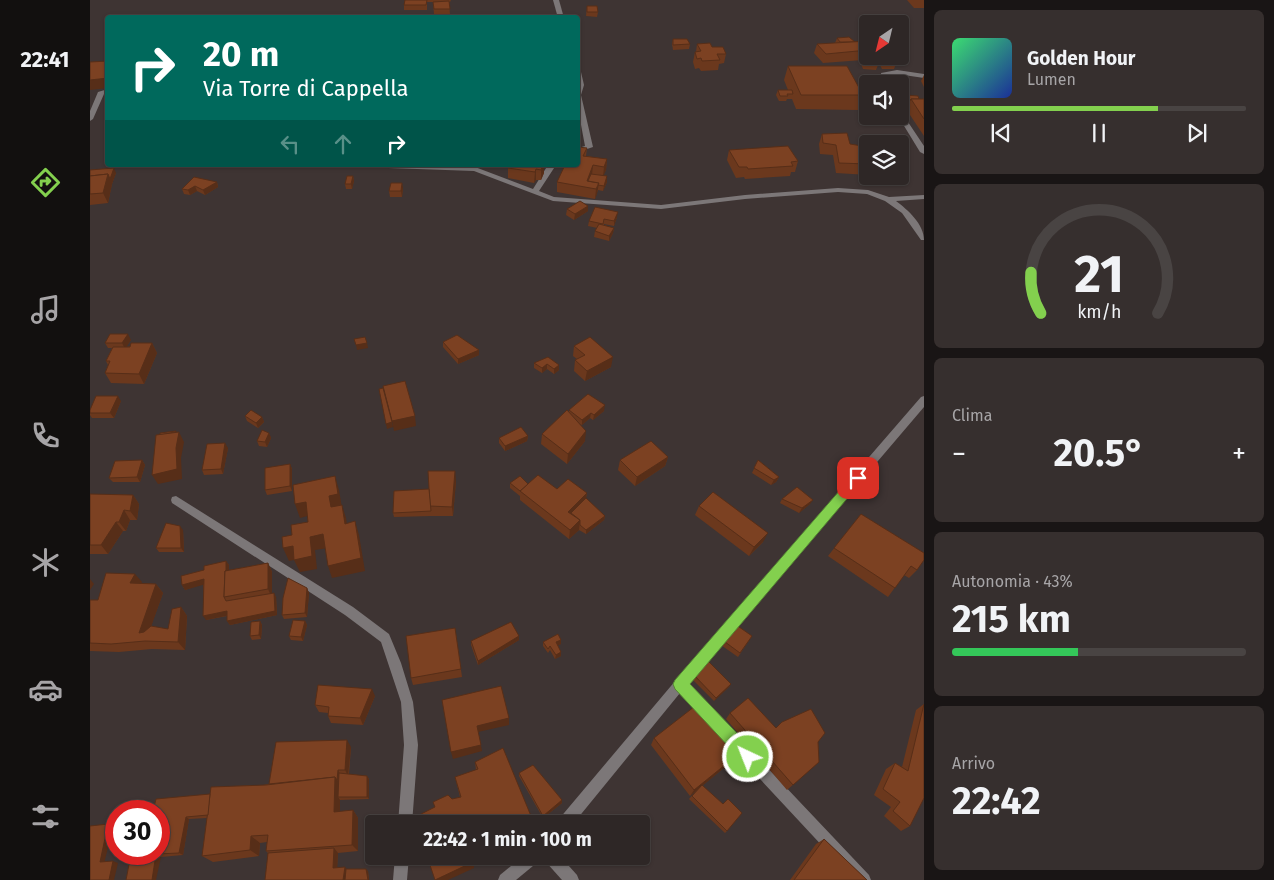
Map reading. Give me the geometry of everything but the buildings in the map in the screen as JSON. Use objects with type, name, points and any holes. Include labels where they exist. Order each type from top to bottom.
[{"type":"street","points":[[556,0],[560,15]]},
{"type":"street","points":[[883,75],[897,72],[924,76]]},
{"type":"street","points":[[90,119],[101,92],[105,91]]},
{"type":"street","points":[[580,105],[589,148],[580,150]]},
{"type":"street","points":[[907,125],[924,152]]},
{"type":"street","points":[[418,167],[476,169],[553,199],[661,207],[745,197],[838,190],[868,192],[888,199],[905,211],[924,238]]},
{"type":"street","points":[[535,192],[551,167]]},
{"type":"street","points":[[888,199],[924,197]]},
{"type":"street","points":[[571,815],[680,684],[924,400]]},
{"type":"street","points":[[176,500],[349,611],[384,638],[395,662],[407,702],[411,746],[406,815]]},
{"type":"street","points":[[680,684],[864,880]]},
{"type":"street","points":[[400,880],[401,865]]},
{"type":"street","points":[[505,880],[523,865]]},
{"type":"street","points":[[558,865],[572,880]]},
{"type":"route","points":[[748,757],[680,684],[858,478]]}]
